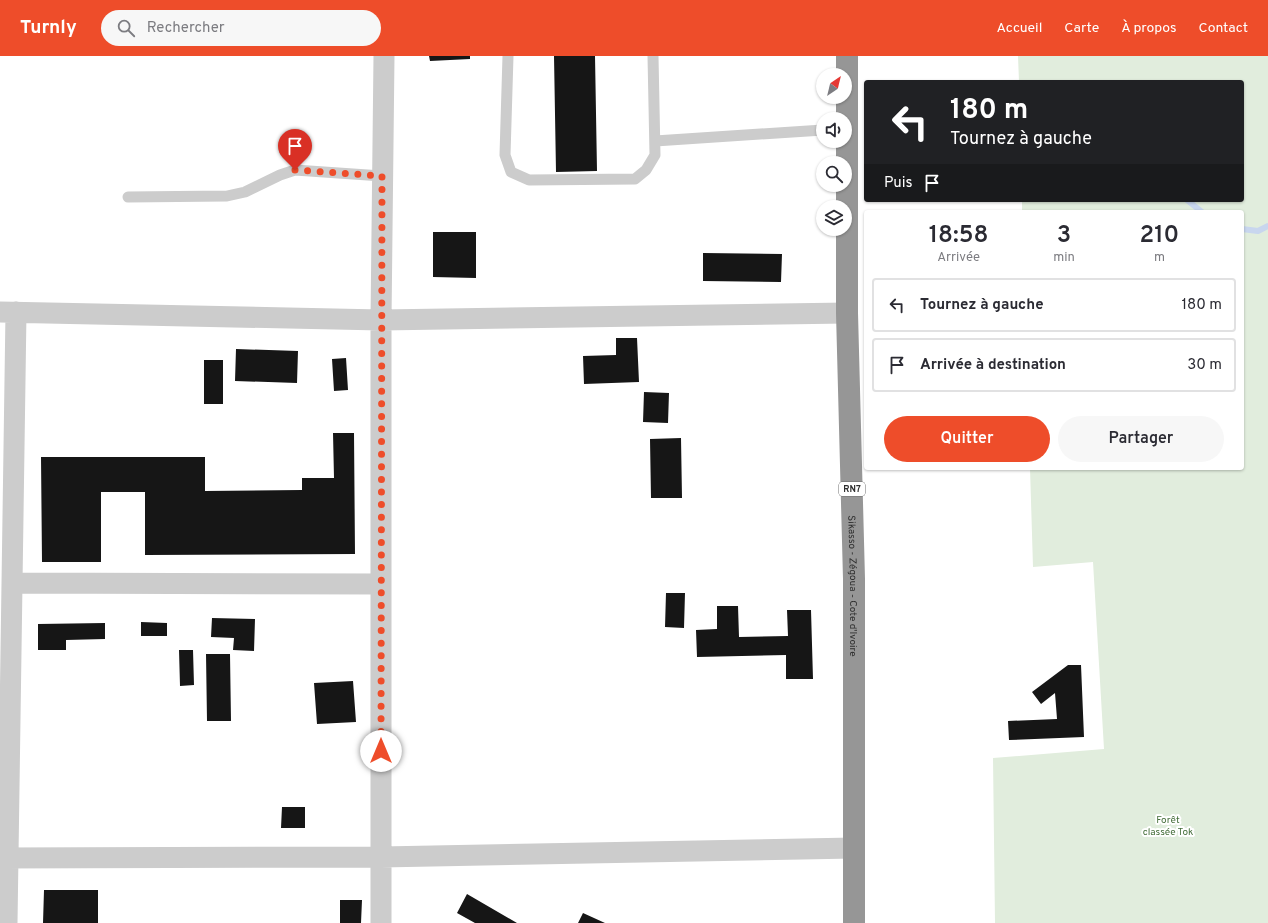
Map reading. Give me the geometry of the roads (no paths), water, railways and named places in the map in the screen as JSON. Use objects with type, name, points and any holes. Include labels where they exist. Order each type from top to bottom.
[{"type":"highway","name":"Sikasso - Zégoua - Cote d'Ivoire","points":[[846,112],[847,56]]},
{"type":"highway","name":"Sikasso - Zégoua - Cote d'Ivoire","points":[[846,148],[847,313],[854,579],[854,923]]},
{"type":"street","points":[[381,923],[381,320],[384,56]]},
{"type":"street","points":[[7,923],[4,858],[12,583],[8,312],[381,320],[847,313]]},
{"type":"street","points":[[12,583],[381,584]]},
{"type":"street","points":[[4,858],[380,857],[854,848]]},
{"type":"lane","points":[[508,56],[505,155],[511,172],[529,180],[635,179],[646,170],[655,155],[653,56]]},
{"type":"lane","points":[[655,141],[816,130]]},
{"type":"lane","points":[[128,197],[226,196],[245,192],[280,175],[295,170],[382,176]]},
{"type":"waterway","points":[[1190,202],[1200,210]]},
{"type":"waterway","points":[[1244,229],[1258,231],[1268,226]]},
{"type":"park label","name":"Forêt classée Tok","points":[[1168,824]]}]
